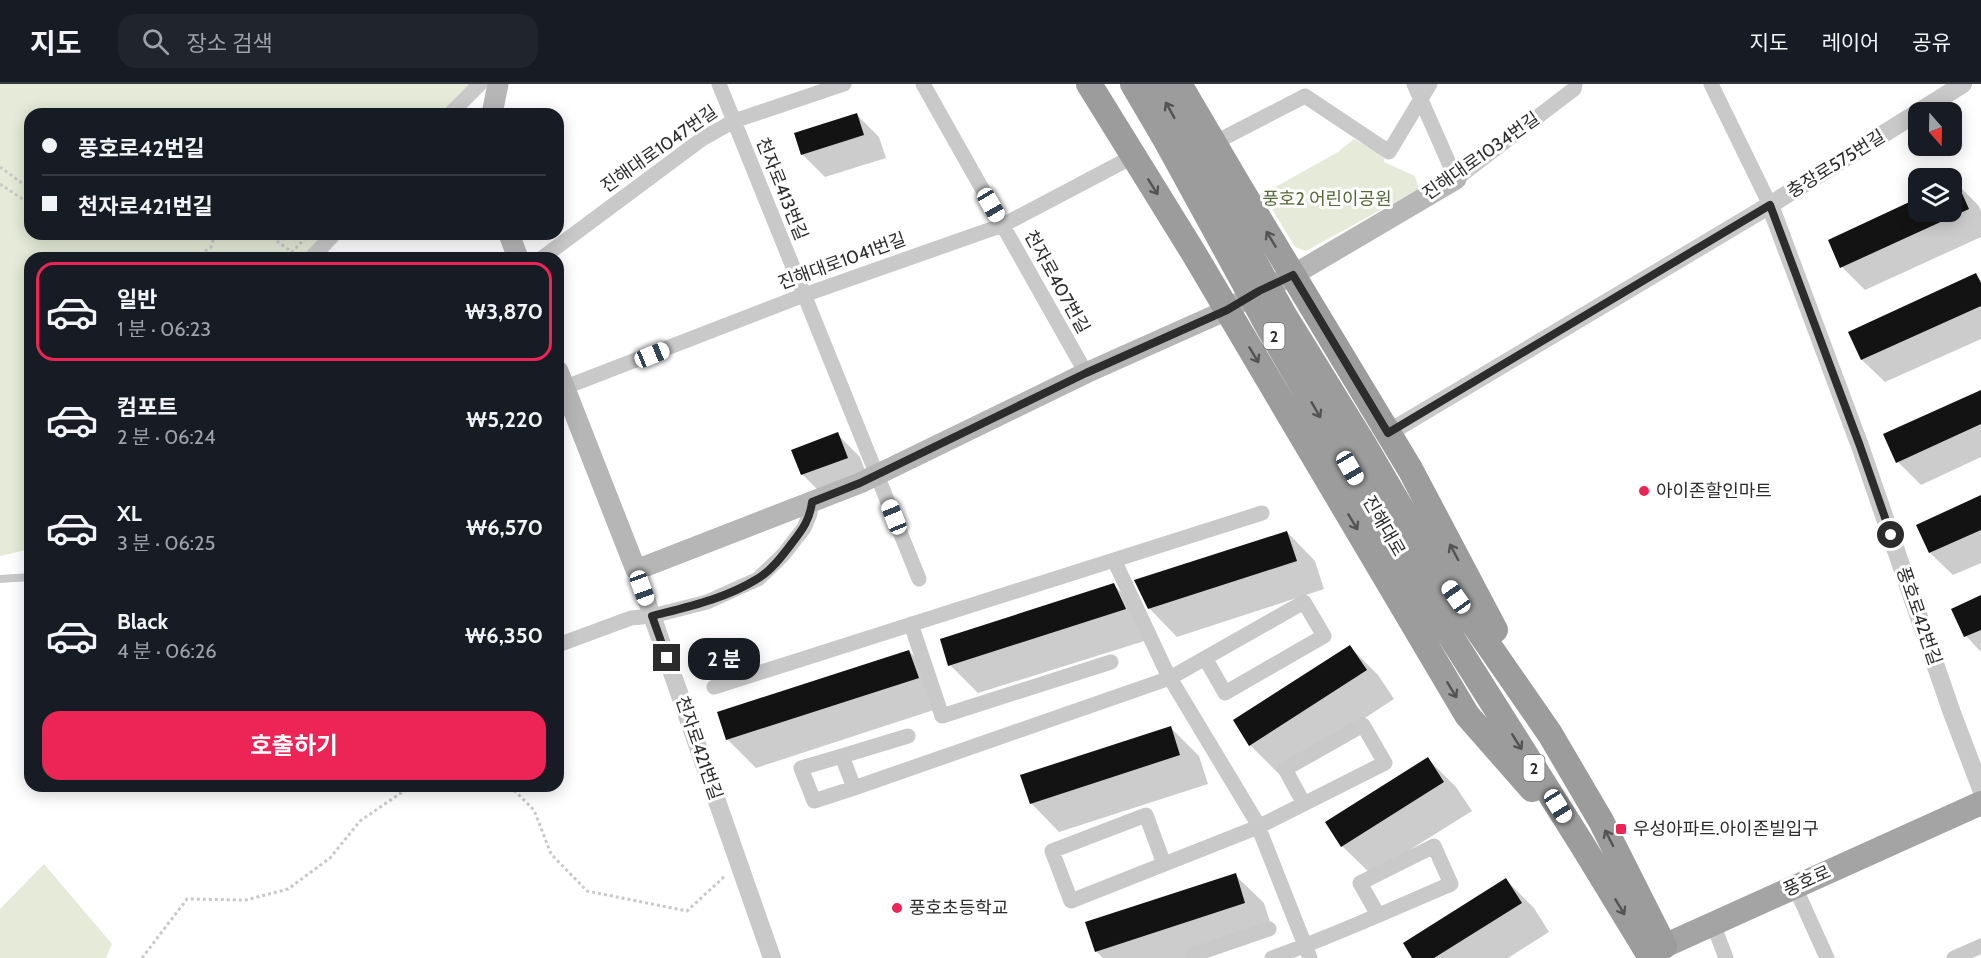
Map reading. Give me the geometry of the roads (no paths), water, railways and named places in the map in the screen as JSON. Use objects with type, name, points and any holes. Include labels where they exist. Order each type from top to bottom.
[{"type":"highway","points":[[1089,84],[1227,310],[1467,715],[1583,846]]},
{"type":"highway","name":"진해대로","points":[[1133,84],[1167,141],[1270,330],[1430,582],[1583,846],[1653,954]]},
{"type":"highway","name":"진해대로","points":[[1155,84],[1284,315],[1363,443],[1430,582],[1550,734],[1600,821],[1653,954]]},
{"type":"highway","points":[[1179,84],[1410,469],[1550,734]]},
{"type":"main road","points":[[493,108],[498,84]]},
{"type":"main road","name":"진해대로1034번길","points":[[636,570],[876,475],[1086,373],[1227,310],[1293,275],[1456,178]]},
{"type":"main road","name":"천자로421번길","points":[[564,393],[636,570]]},
{"type":"main road","name":"풍호로","points":[[1653,954],[1713,924],[1981,803]]},
{"type":"street","points":[[456,108],[480,84]]},
{"type":"street","name":"천자로413번길","points":[[719,84],[919,579]]},
{"type":"street","name":"진해대로1047번길","points":[[550,252],[702,139],[734,121],[844,84]]},
{"type":"street","name":"천자로407번길","points":[[923,84],[1086,373]]},
{"type":"street","points":[[1414,84],[1456,178]]},
{"type":"street","points":[[1214,143],[1307,90],[1389,153],[1430,84]]},
{"type":"street","points":[[1711,84],[1770,205]]},
{"type":"street","name":"충장로575번길","points":[[1388,433],[1770,205],[1963,84]]},
{"type":"street","name":"진해대로1034번길","points":[[1456,178],[1575,86]]},
{"type":"street","name":"진해대로1041번길","points":[[564,382],[1003,225],[1134,156]]},
{"type":"street","name":"풍호로42번길","points":[[1770,205],[1860,446],[1952,713],[1981,789]]},
{"type":"street","points":[[316,252],[328,240]]},
{"type":"street","points":[[564,643],[620,621],[652,616],[707,602],[758,579],[783,555],[804,528],[812,502]]},
{"type":"street","points":[[714,687],[1262,513]]},
{"type":"street","points":[[1114,560],[1170,678],[1258,827],[1308,952]]},
{"type":"street","name":"천자로421번길","points":[[636,570],[772,958]]},
{"type":"street","points":[[908,736],[801,768],[814,801],[1170,678],[1205,658],[1304,602],[1324,636],[1226,693],[1205,658]]},
{"type":"street","points":[[911,624],[942,716],[1111,662]]},
{"type":"street","points":[[1164,864],[1146,815],[1052,851],[1071,901],[1258,827],[1304,804],[1385,763],[1363,725],[1285,769],[1304,804]]},
{"type":"street","points":[[842,756],[854,788]]},
{"type":"street","points":[[1272,958],[1308,952],[1378,915],[1451,884],[1434,846],[1360,883],[1378,915]]},
{"type":"street","points":[[1795,887],[1827,958]]},
{"type":"street","points":[[1713,924],[1726,958]]},
{"type":"street","points":[[1192,957],[1269,929]]},
{"type":"street","points":[[1954,958],[1981,946]]},
{"type":"lane","points":[[0,579],[24,577]]},
{"type":"place","name":"아이존할인마트","points":[[1644,491]]},
{"type":"place","name":"우성아파트.아이존빌입구","points":[[1621,829]]},
{"type":"place","name":"풍호초등학교","points":[[897,908]]},
{"type":"park label","name":"풍호2 어린이공원","points":[[1327,199]]}]
